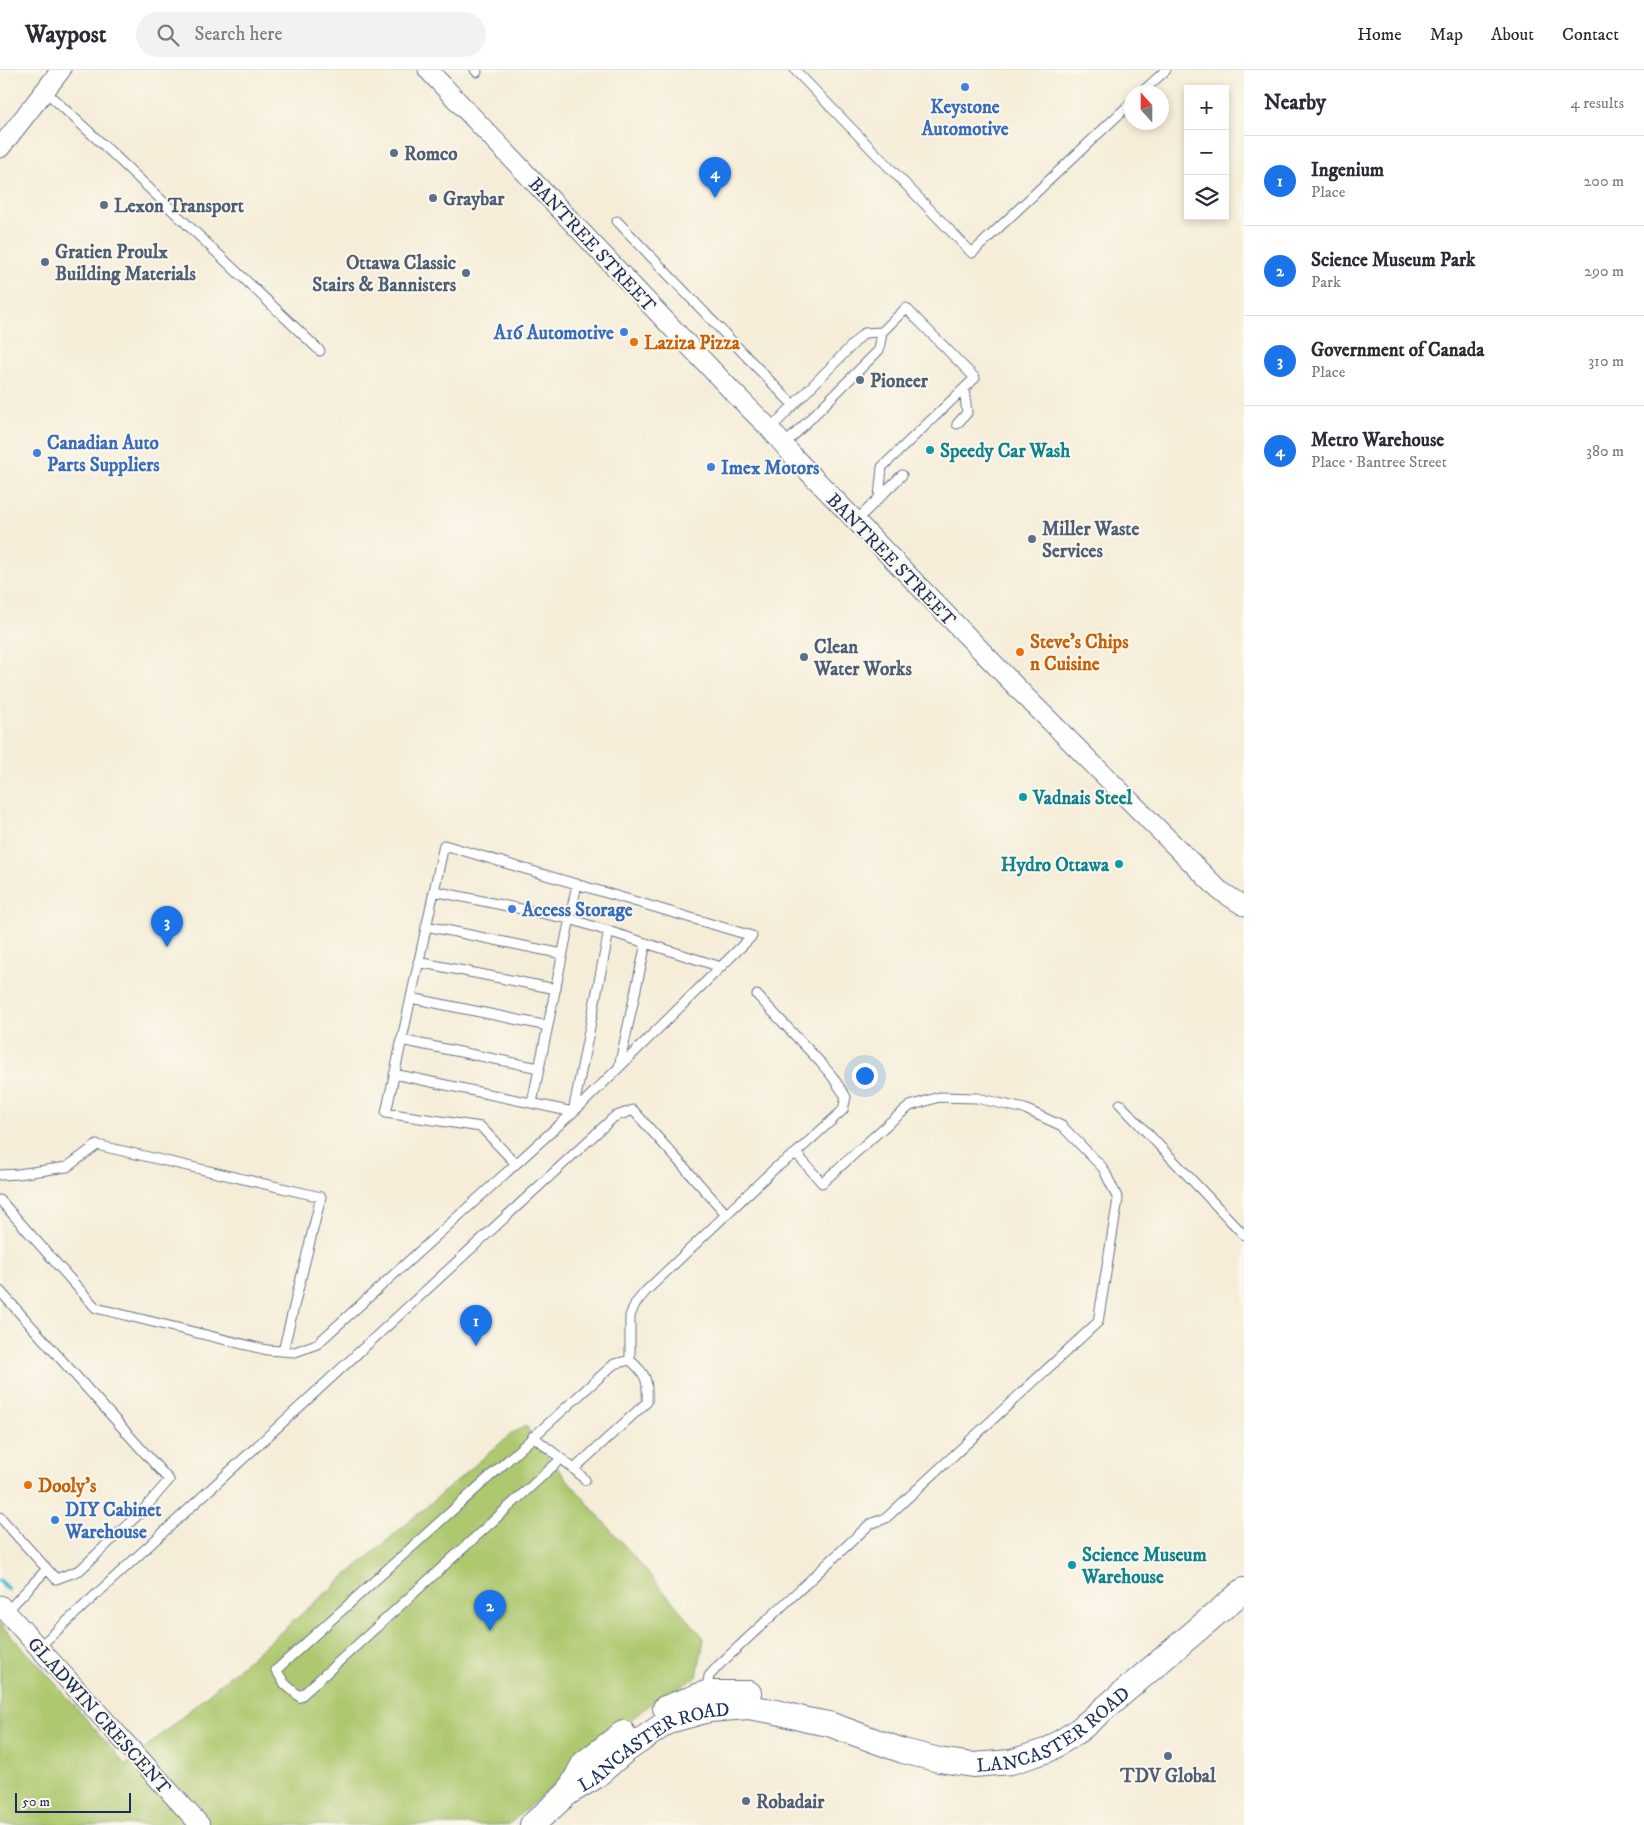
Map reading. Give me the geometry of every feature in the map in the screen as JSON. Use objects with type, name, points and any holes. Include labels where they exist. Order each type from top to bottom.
[{"type":"street","points":[[0,148],[61,70]]},
{"type":"street","name":"BANTREE STREET","points":[[428,70],[770,429],[794,457],[1026,697],[1219,890],[1244,906]]},
{"type":"street","name":"LANCASTER ROAD","points":[[532,1825],[568,1793],[584,1763],[625,1732],[658,1711],[747,1692],[806,1710],[829,1724],[903,1751],[939,1760],[973,1766],[1011,1762],[1048,1750],[1078,1731],[1244,1590]]},
{"type":"street","name":"GLADWIN CRESCENT","points":[[3,1609],[200,1825]]},
{"type":"lane","points":[[795,70],[972,253],[1124,110]]},
{"type":"lane","points":[[1150,85],[1166,70]]},
{"type":"lane","points":[[44,90],[320,352]]},
{"type":"lane","points":[[616,221],[794,405]]},
{"type":"lane","points":[[784,444],[879,350],[882,332],[906,308],[975,378],[882,467],[878,498]]},
{"type":"lane","points":[[770,429],[864,334],[882,332]]},
{"type":"lane","points":[[957,424],[967,414],[964,388]]},
{"type":"lane","points":[[856,521],[902,475]]},
{"type":"lane","points":[[0,1200],[96,1308],[267,1350],[295,1352],[317,1344],[516,1164],[573,1112],[752,936],[444,845],[386,1113],[481,1127],[516,1164]]},
{"type":"lane","points":[[532,1103],[577,884]]},
{"type":"lane","points":[[434,891],[570,919],[721,967]]},
{"type":"lane","points":[[426,926],[563,954]]},
{"type":"lane","points":[[573,1112],[609,931]]},
{"type":"lane","points":[[619,1067],[646,943]]},
{"type":"lane","points":[[418,962],[556,989]]},
{"type":"lane","points":[[630,1360],[630,1316],[635,1304],[646,1291],[774,1169],[796,1153],[843,1110],[846,1097],[832,1076],[757,995]]},
{"type":"lane","points":[[411,998],[548,1026]]},
{"type":"lane","points":[[401,1040],[540,1068]]},
{"type":"lane","points":[[394,1074],[573,1112]]},
{"type":"lane","points":[[707,1702],[709,1676],[734,1651],[870,1524],[886,1518],[1098,1322],[1114,1234],[1118,1199],[1102,1168],[1062,1126],[1025,1109],[978,1098],[939,1097],[910,1106],[822,1183],[796,1153]]},
{"type":"lane","points":[[1120,1104],[1244,1235]]},
{"type":"lane","points":[[38,1648],[614,1117],[633,1110],[727,1215]]},
{"type":"lane","points":[[0,1176],[67,1166],[97,1145],[321,1198],[283,1351]]},
{"type":"lane","points":[[0,1291],[169,1480],[144,1509],[80,1570],[56,1579],[0,1517]]},
{"type":"lane","points":[[0,1306],[7,1299]]},
{"type":"lane","points":[[561,1459],[300,1697],[285,1684],[276,1670],[614,1364],[630,1360]]},
{"type":"lane","points":[[575,1468],[647,1402],[648,1384],[641,1369],[630,1360]]},
{"type":"lane","points":[[533,1436],[575,1468],[585,1480]]},
{"type":"lane","points":[[3,1609],[47,1569]]},
{"type":"green space","points":[[526,1426],[540,1448],[704,1638],[697,1677],[651,1703],[508,1825],[0,1825],[0,1624],[40,1666],[126,1765],[511,1434]]},
{"type":"waterway","points":[[0,1581],[8,1589]]},
{"type":"place","name":"Keystone Automotive","points":[[965,87]]},
{"type":"place","name":"Romco","points":[[394,153]]},
{"type":"place","name":"Graybar","points":[[433,198]]},
{"type":"place","name":"Metro Warehouse","points":[[715,198]]},
{"type":"place","name":"Lexon Transport","points":[[104,205]]},
{"type":"place","name":"Gratien Proulx Building Materials","points":[[45,262]]},
{"type":"place","name":"Ottawa Classic Stairs & Bannisters","points":[[466,273]]},
{"type":"place","name":"A16 Automotive","points":[[624,332]]},
{"type":"place","name":"Laziza Pizza","points":[[634,342]]},
{"type":"place","name":"Pioneer","points":[[860,380]]},
{"type":"place","name":"Speedy Car Wash","points":[[930,450]]},
{"type":"place","name":"Canadian Auto Parts Suppliers","points":[[37,453]]},
{"type":"place","name":"Imex Motors","points":[[711,467]]},
{"type":"place","name":"Miller Waste Services","points":[[1032,539]]},
{"type":"place","name":"Steve's Chips n Cuisine","points":[[1020,652]]},
{"type":"place","name":"Clean Water Works","points":[[804,657]]},
{"type":"place","name":"Vadnais Steel","points":[[1023,797]]},
{"type":"place","name":"Hydro Ottawa","points":[[1119,864]]},
{"type":"place","name":"Access Storage","points":[[512,909]]},
{"type":"place","name":"Government of Canada","points":[[167,947]]},
{"type":"place","name":"Ingenium","points":[[476,1346]]},
{"type":"place","name":"Dooly's","points":[[28,1485]]},
{"type":"place","name":"DIY Cabinet Warehouse","points":[[55,1520]]},
{"type":"place","name":"Science Museum Warehouse","points":[[1072,1565]]},
{"type":"place","name":"Science Museum Park","points":[[490,1631]]},
{"type":"place","name":"TDV Global","points":[[1168,1756]]},
{"type":"place","name":"Robadair","points":[[746,1801]]}]
